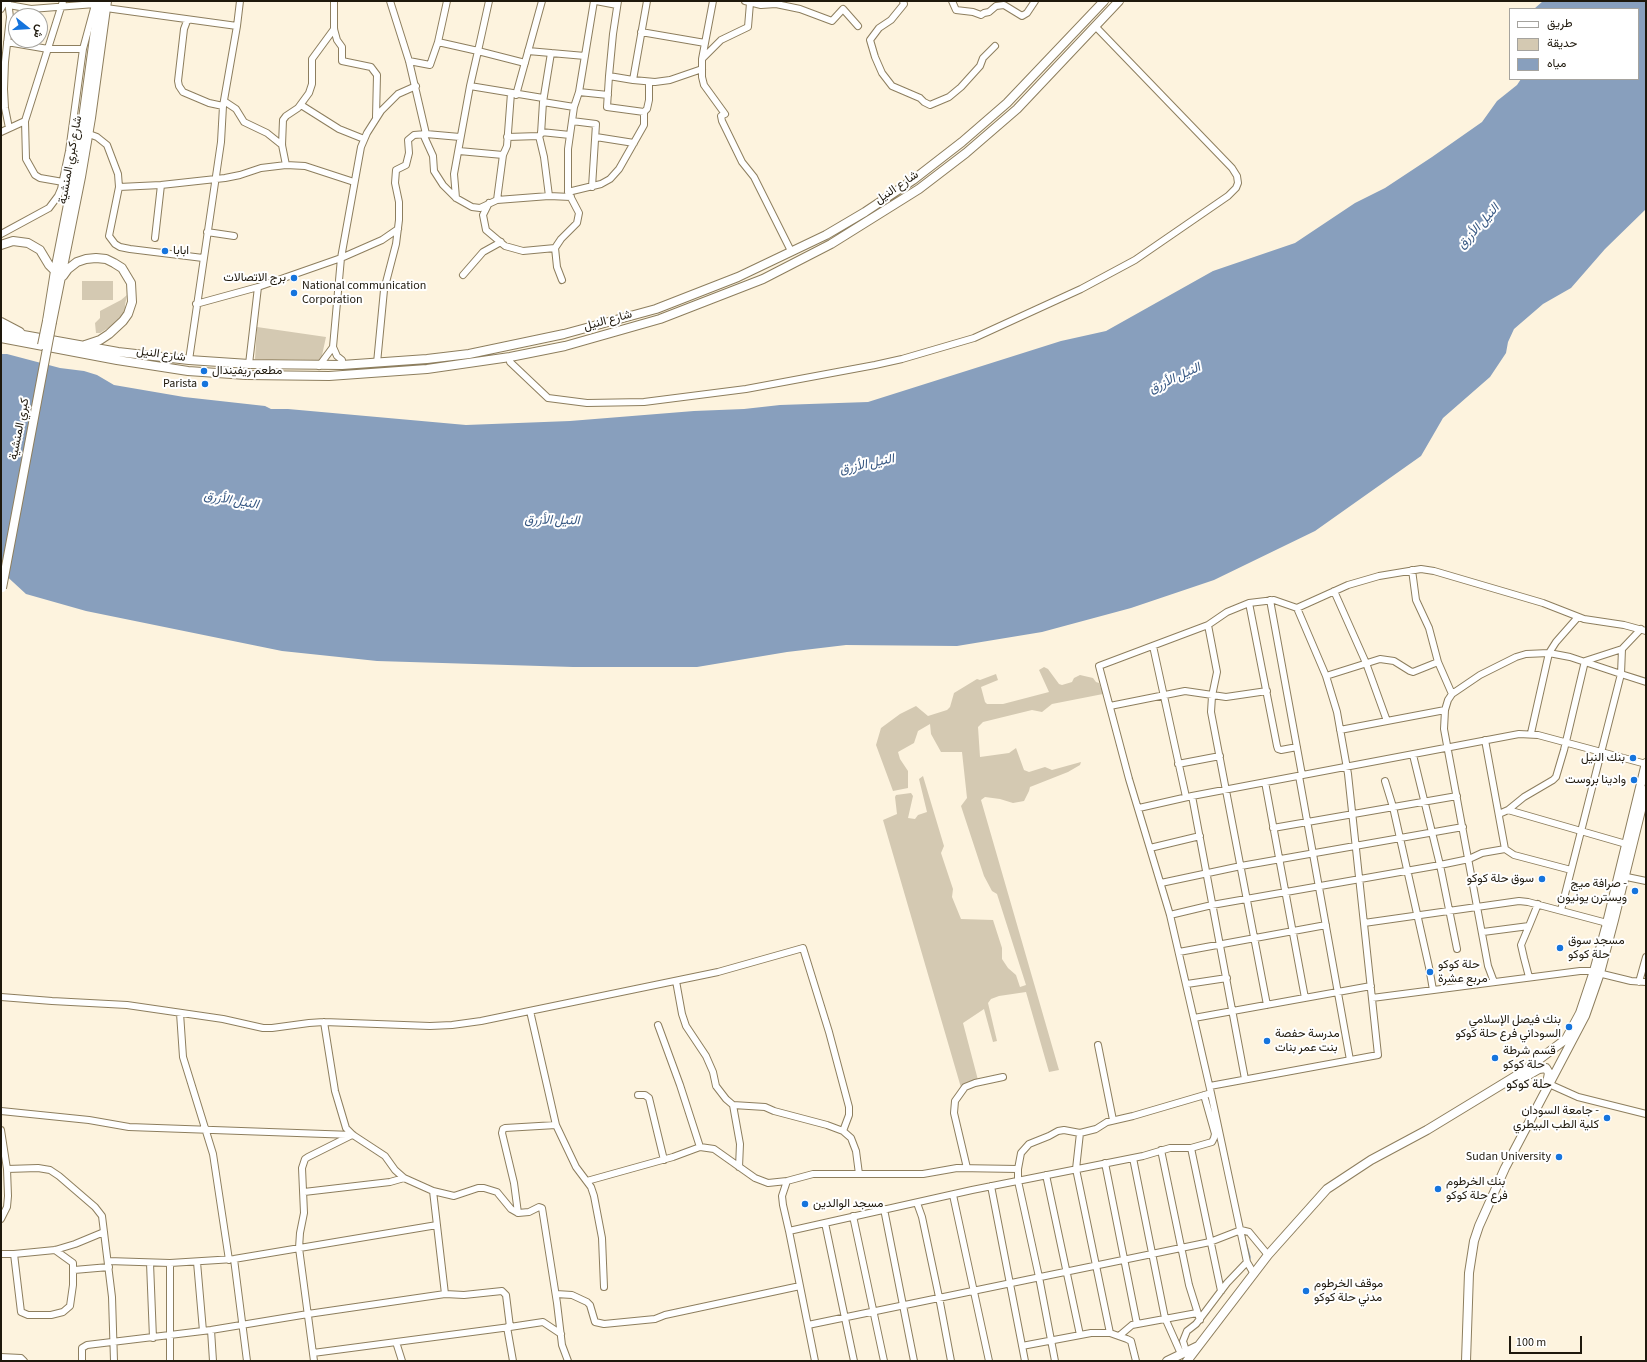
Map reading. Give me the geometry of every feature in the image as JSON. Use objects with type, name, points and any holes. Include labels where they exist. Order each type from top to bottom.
[{"type":"main road","name":"شارع النيل","points":[[1,331],[118,352],[189,360],[249,364],[319,366],[376,363],[469,354],[546,339],[656,309],[738,277],[826,235],[865,212],[913,180],[962,142],[1024,86],[1104,1]]},
{"type":"main road","name":"شارع النيل","points":[[1,338],[147,365],[188,371],[246,375],[329,376],[373,374],[434,368],[510,358],[565,346],[660,319],[757,282],[819,250],[862,226],[942,172],[999,126],[1017,109],[1119,1]]},
{"type":"main road","name":"شارع كبري المنشية","points":[[50,321],[55,271],[79,148],[97,2]]},
{"type":"main road","name":"شارع كبري المنشية","points":[[50,321],[61,278],[89,134],[106,5]]},
{"type":"main road","points":[[1,245],[13,241],[28,243],[44,254],[55,271]]},
{"type":"main road","points":[[61,278],[68,269],[77,262],[96,258],[106,259],[114,263],[127,276],[131,284],[132,302],[123,321],[100,340],[82,346]]},
{"type":"main road","points":[[751,271],[757,282]]},
{"type":"main road","points":[[738,277],[742,281],[742,288]]},
{"type":"main road","name":"كبري المنشية","points":[[1,562],[50,321]]},
{"type":"main road","name":"كبري المنشية","points":[[1,590],[50,321]]},
{"type":"main road","points":[[1,322],[29,336]]},
{"type":"main road","points":[[564,334],[562,339],[565,346]]},
{"type":"main road","points":[[546,339],[549,343],[547,349]]},
{"type":"main road","points":[[1466,1361],[1469,1273],[1474,1241],[1481,1221],[1505,1168],[1585,1016],[1622,876],[1626,844],[1646,763]]},
{"type":"main road","points":[[1188,1361],[1268,1255],[1327,1189],[1371,1160],[1426,1130],[1514,1078],[1566,1039],[1580,1013],[1597,972],[1607,922],[1645,803],[1646,790]]},
{"type":"main road","points":[[1514,1078],[1525,1077],[1539,1069],[1546,1068],[1549,1073],[1547,1087]]},
{"type":"main road","points":[[1167,1361],[1199,1346]]},
{"type":"street","points":[[189,360],[196,304],[221,142],[224,104],[240,1]]},
{"type":"street","points":[[334,1],[334,29],[337,40],[342,47],[342,61],[371,67],[377,75],[376,116]]},
{"type":"street","points":[[390,1],[416,86],[424,134],[433,156],[434,172],[443,185],[456,198],[476,208],[480,208],[497,200],[570,194],[610,179],[616,174],[626,159],[645,121],[643,118],[644,112],[647,110],[649,100],[649,82]]},
{"type":"street","points":[[409,60],[430,65],[438,42],[447,1]]},
{"type":"street","points":[[456,198],[454,174],[459,151],[460,137],[489,1]]},
{"type":"street","points":[[497,200],[513,94],[525,63],[542,1]]},
{"type":"street","points":[[562,280],[557,267],[555,248],[561,239],[577,223],[579,213],[570,194],[568,149],[574,108],[579,92],[595,1],[618,3],[609,76],[608,108],[644,112]]},
{"type":"street","points":[[633,80],[647,1]]},
{"type":"street","points":[[713,1],[702,60],[704,85],[725,114],[721,116],[722,121],[742,162],[754,177],[791,251]]},
{"type":"street","points":[[903,1],[904,4],[891,20],[879,28],[870,40],[882,73],[892,86],[920,98],[930,105],[949,97],[961,87],[980,66],[983,58],[995,46]]},
{"type":"street","points":[[952,1],[956,10],[973,12],[981,15],[989,12],[996,6],[1004,5],[1022,16],[1027,13],[1035,1]]},
{"type":"street","points":[[1,234],[49,208],[58,196],[64,182],[83,50],[97,2],[62,4],[31,9],[7,2]]},
{"type":"street","points":[[1,10],[7,2]]},
{"type":"street","points":[[7,2],[10,17],[4,89],[5,108],[9,128]]},
{"type":"street","points":[[702,60],[720,40],[748,27],[748,2],[766,5],[776,2],[832,21],[843,9],[858,26]]},
{"type":"street","points":[[62,4],[25,121],[26,159],[35,175],[40,178],[64,182]]},
{"type":"street","points":[[106,5],[189,20],[237,26]]},
{"type":"street","points":[[189,20],[187,21],[184,29],[178,81],[183,92],[209,103],[224,104],[236,110],[244,122],[267,133],[282,146]]},
{"type":"street","points":[[510,358],[510,362],[548,398],[587,403],[644,402],[746,389],[902,359],[974,338],[1081,288],[1135,260],[1228,196],[1236,188],[1238,176],[1095,26]]},
{"type":"street","points":[[286,165],[282,146],[283,120],[301,105],[309,93],[312,84],[312,59],[334,29]]},
{"type":"street","points":[[641,32],[705,43]]},
{"type":"street","points":[[7,42],[48,49],[83,50]]},
{"type":"street","points":[[438,42],[525,63]]},
{"type":"street","points":[[528,51],[585,56]]},
{"type":"street","points":[[549,196],[540,134],[543,100],[551,53]]},
{"type":"street","points":[[609,76],[649,82],[670,80],[702,69]]},
{"type":"street","points":[[342,365],[342,360],[337,356],[333,347],[341,258],[354,182],[364,139],[376,116],[392,98],[416,86]]},
{"type":"street","points":[[470,86],[543,100],[574,108]]},
{"type":"street","points":[[579,92],[608,95]]},
{"type":"street","points":[[301,105],[339,129],[364,139]]},
{"type":"street","points":[[1,132],[25,121]]},
{"type":"street","points":[[572,121],[596,124],[592,187]]},
{"type":"street","points":[[89,134],[97,137],[107,145],[118,174],[119,187],[109,236],[115,244],[130,250],[204,258]]},
{"type":"street","points":[[376,363],[384,290],[398,229],[399,210],[395,183],[396,170],[406,165],[408,140],[414,135],[424,134],[460,137]]},
{"type":"street","points":[[507,137],[540,134],[570,135]]},
{"type":"street","points":[[596,137],[634,143]]},
{"type":"street","points":[[459,151],[503,155]]},
{"type":"street","points":[[119,187],[161,185],[233,177],[272,166],[286,165],[305,166],[354,182]]},
{"type":"street","points":[[155,238],[161,185]]},
{"type":"street","points":[[490,203],[483,215],[486,230],[505,246],[523,251],[555,248]]},
{"type":"street","points":[[196,304],[258,287],[341,258],[382,240],[398,229]]},
{"type":"street","points":[[207,232],[234,236]]},
{"type":"street","points":[[463,275],[483,252],[501,242]]},
{"type":"street","points":[[249,364],[258,287]]},
{"type":"street","points":[[319,366],[333,347]]},
{"type":"street","points":[[1412,570],[1416,600],[1429,628],[1438,662],[1452,694]]},
{"type":"street","points":[[1254,1274],[1247,1262],[1210,1086],[1170,915],[1138,808],[1099,666],[1208,625],[1227,612],[1249,604],[1270,600],[1278,601],[1297,608],[1348,585],[1379,576],[1412,570],[1434,571],[1543,603],[1578,617],[1644,630]]},
{"type":"street","points":[[1334,591],[1366,663],[1387,721]]},
{"type":"street","points":[[1270,600],[1296,747],[1307,822],[1350,1060]]},
{"type":"street","points":[[1249,604],[1277,746],[1278,749],[1281,750],[1296,747]]},
{"type":"street","points":[[1210,1086],[1378,1054],[1347,767],[1334,699],[1326,676],[1297,608]]},
{"type":"street","points":[[1531,733],[1549,653],[1556,642],[1578,617]]},
{"type":"street","points":[[1208,625],[1217,672],[1212,696],[1211,712],[1227,789],[1267,1005]]},
{"type":"street","points":[[1585,661],[1622,649],[1644,630]]},
{"type":"street","points":[[1153,646],[1178,764],[1200,836],[1245,1079]]},
{"type":"street","points":[[1561,910],[1621,674],[1622,649]]},
{"type":"street","points":[[1494,982],[1488,966],[1444,725],[1445,710],[1452,694],[1480,675],[1516,657],[1532,653],[1549,653],[1585,661],[1646,682]]},
{"type":"street","points":[[1326,676],[1380,659],[1394,660],[1407,670],[1413,672],[1438,662]]},
{"type":"street","points":[[1499,814],[1508,810],[1524,797],[1553,780],[1558,772],[1585,661]]},
{"type":"street","points":[[1110,706],[1185,691],[1212,696],[1232,697],[1267,691]]},
{"type":"street","points":[[1340,730],[1445,710]]},
{"type":"street","points":[[1138,808],[1189,796],[1519,734],[1531,733],[1601,753],[1646,763]]},
{"type":"street","points":[[1485,740],[1505,849]]},
{"type":"street","points":[[1413,755],[1440,865],[1457,949]]},
{"type":"street","points":[[1178,764],[1220,756]]},
{"type":"street","points":[[1385,781],[1393,807],[1433,990]]},
{"type":"street","points":[[1265,782],[1305,998]]},
{"type":"street","points":[[1273,828],[1457,796]]},
{"type":"street","points":[[1508,810],[1626,844]]},
{"type":"street","points":[[1161,883],[1241,866],[1463,827]]},
{"type":"street","points":[[1150,848],[1200,836]]},
{"type":"street","points":[[1170,915],[1212,905],[1440,865],[1469,859],[1482,853],[1505,849],[1514,855],[1571,870]]},
{"type":"street","points":[[1622,876],[1646,882]]},
{"type":"street","points":[[1364,923],[1417,914],[1518,901],[1538,904],[1607,922]]},
{"type":"street","points":[[1529,977],[1521,945],[1538,904]]},
{"type":"street","points":[[1179,952],[1221,946],[1326,925]]},
{"type":"street","points":[[1483,932],[1529,926]]},
{"type":"street","points":[[1,997],[127,1005],[236,1022],[264,1028],[324,1022],[445,1026],[482,1021],[607,994],[676,981],[738,967],[803,948],[829,1032],[849,1107],[849,1115],[843,1131]]},
{"type":"street","points":[[1372,998],[1580,971],[1597,972],[1643,982],[1646,957]]},
{"type":"street","points":[[1187,984],[1227,978]]},
{"type":"street","points":[[676,981],[682,1014],[686,1026],[706,1056],[718,1089],[733,1105],[740,1144],[739,1167]]},
{"type":"street","points":[[1194,1018],[1371,986]]},
{"type":"street","points":[[530,1010],[556,1125],[576,1167],[591,1187],[594,1196],[602,1238],[604,1286]]},
{"type":"street","points":[[180,1013],[183,1057],[216,1164],[247,1361]]},
{"type":"street","points":[[324,1022],[335,1091],[346,1128],[385,1156],[395,1170],[404,1178],[433,1192],[454,1196],[478,1188],[490,1189],[497,1192],[511,1209],[518,1213],[529,1212],[539,1207],[543,1210],[563,1348],[568,1361]]},
{"type":"street","points":[[658,1025],[680,1085],[700,1147]]},
{"type":"street","points":[[1098,1045],[1113,1120]]},
{"type":"street","points":[[967,1168],[954,1113],[955,1101],[965,1088],[975,1083],[1003,1077]]},
{"type":"street","points":[[1547,1087],[1578,1097],[1646,1114]]},
{"type":"street","points":[[1055,1361],[1039,1277],[1018,1181],[1018,1169],[1021,1153],[1029,1144],[1058,1131],[1064,1130],[1080,1133],[1096,1129],[1102,1124],[1113,1120],[1133,1116],[1211,1092]]},
{"type":"street","points":[[638,1095],[644,1095],[649,1098],[664,1160]]},
{"type":"street","points":[[789,1231],[991,1186],[1133,1158],[1170,1148],[1191,1148],[1212,1142],[1214,1138],[1204,1095]]},
{"type":"street","points":[[733,1105],[765,1107],[843,1131],[851,1138],[856,1151],[859,1174]]},
{"type":"street","points":[[1,1111],[89,1120],[129,1127],[353,1134]]},
{"type":"street","points":[[518,1213],[514,1183],[502,1133],[503,1129],[556,1125]]},
{"type":"street","points":[[1,1130],[8,1169],[7,1208],[1,1219]]},
{"type":"street","points":[[1080,1133],[1076,1169],[1110,1333]]},
{"type":"street","points":[[314,1361],[299,1248],[304,1213],[302,1174],[305,1159],[353,1134]]},
{"type":"street","points":[[586,1181],[664,1160],[700,1147],[709,1147],[714,1149],[762,1182],[776,1183],[813,1174],[923,1174],[967,1168],[1018,1169]]},
{"type":"street","points":[[1191,1148],[1221,1291]]},
{"type":"street","points":[[1161,1150],[1189,1285],[1200,1320]]},
{"type":"street","points":[[1133,1158],[1165,1318],[1184,1353]]},
{"type":"street","points":[[1106,1163],[1137,1324]]},
{"type":"street","points":[[8,1169],[44,1168],[59,1176],[102,1216],[109,1264],[114,1361]]},
{"type":"street","points":[[1046,1175],[1080,1335]]},
{"type":"street","points":[[304,1192],[390,1182],[404,1178]]},
{"type":"street","points":[[787,1181],[782,1196],[815,1361]]},
{"type":"street","points":[[991,1186],[1025,1361]]},
{"type":"street","points":[[433,1192],[445,1294]]},
{"type":"street","points":[[953,1195],[989,1361]]},
{"type":"street","points":[[917,1203],[922,1217],[951,1361]]},
{"type":"street","points":[[884,1209],[914,1361]]},
{"type":"street","points":[[854,1216],[884,1361]]},
{"type":"street","points":[[825,1223],[854,1361]]},
{"type":"street","points":[[74,1270],[109,1264],[232,1260],[437,1225]]},
{"type":"street","points":[[808,1325],[1210,1242],[1241,1230],[1249,1232],[1268,1255]]},
{"type":"street","points":[[1,1254],[55,1250],[75,1244],[104,1232]]},
{"type":"street","points":[[14,1254],[20,1310],[25,1314],[51,1315],[58,1314],[67,1309],[71,1303],[74,1270],[73,1264],[55,1250]]},
{"type":"street","points":[[197,1262],[203,1331]]},
{"type":"street","points":[[1184,1353],[1183,1341],[1187,1331],[1200,1320],[1232,1277],[1247,1262]]},
{"type":"street","points":[[150,1263],[153,1338]]},
{"type":"street","points":[[170,1263],[170,1361]]},
{"type":"street","points":[[556,1294],[572,1295],[587,1302],[590,1305],[595,1322],[604,1324],[655,1319],[665,1315],[800,1286]]},
{"type":"street","points":[[82,1361],[83,1346],[212,1330],[445,1294],[464,1295],[499,1291],[504,1292],[513,1361]]},
{"type":"street","points":[[1119,1336],[1126,1329],[1137,1324],[1197,1313]]},
{"type":"street","points":[[313,1353],[543,1322],[561,1334]]},
{"type":"street","points":[[212,1330],[213,1361]]},
{"type":"street","points":[[1022,1346],[1091,1333],[1110,1333],[1131,1341],[1136,1361]]},
{"type":"street","points":[[396,1342],[402,1361]]},
{"type":"street","points":[[1,1357],[21,1358],[24,1361]]},
{"type":"green space","points":[[82,281],[113,281],[113,300],[82,300]]},
{"type":"green space","points":[[127,295],[125,305],[126,312],[115,324],[100,333],[96,333],[95,323],[100,318],[100,311],[121,300]]},
{"type":"green space","points":[[257,327],[326,337],[321,360],[255,359]]},
{"type":"green space","points":[[1044,667],[1048,669],[1059,684],[1062,685],[1072,682],[1074,678],[1080,675],[1093,678],[1099,683],[1103,694],[1052,704],[1042,712],[1032,710],[983,722],[978,727],[980,757],[1009,753],[1016,748],[1024,770],[1029,772],[1045,767],[1052,770],[1081,762],[1080,765],[1068,772],[1030,787],[1024,801],[1013,803],[985,797],[981,800],[1059,1070],[1049,1072],[1026,992],[999,996],[991,999],[988,1003],[997,1041],[993,1042],[984,1009],[963,1023],[978,1080],[962,1091],[883,820],[897,814],[896,795],[911,793],[913,796],[908,818],[915,819],[918,815],[927,812],[919,779],[923,776],[944,846],[941,853],[953,889],[952,897],[961,919],[993,920],[1002,948],[1002,959],[1008,968],[1016,975],[1020,987],[1026,985],[997,894],[992,891],[984,876],[961,806],[967,798],[962,752],[941,752],[931,734],[930,724],[918,731],[914,743],[898,752],[900,759],[908,771],[908,788],[893,791],[876,745],[881,728],[900,714],[916,706],[928,716],[947,710],[950,707],[954,693],[977,679],[980,680],[996,674],[998,680],[981,687],[985,702],[987,704],[1003,704],[1049,692],[1039,670]]},
{"type":"water","name":"النيل الأزرق","points":[[1543,1],[1646,1],[1646,209],[1605,249],[1571,288],[1543,304],[1514,329],[1508,342],[1506,353],[1490,377],[1443,418],[1421,456],[1315,531],[1214,580],[1131,608],[1042,632],[957,646],[846,645],[787,652],[697,667],[573,667],[377,661],[282,651],[86,611],[26,594],[1,571],[1,354],[7,354],[60,368],[84,371],[97,375],[114,385],[184,397],[265,406],[271,409],[288,409],[466,425],[570,421],[694,411],[744,409],[780,405],[868,402],[1061,341],[1106,331],[1213,271],[1295,243],[1355,203],[1385,188],[1482,122],[1497,101],[1517,85],[1520,80],[1639,80],[1639,8],[1535,8]]},
{"type":"waterway","points":[[1244,1235],[1250,1257],[1249,1262]]},
{"type":"place","name":"ابابا","points":[[165,251]]},
{"type":"place","name":"برج الاتصالات","points":[[294,278]]},
{"type":"place","name":"National communication Corporation","points":[[294,293]]},
{"type":"place","name":"مطعم ريفيندال","points":[[204,371]]},
{"type":"place","name":"Parista","points":[[205,384]]},
{"type":"place","name":"بنك النيل","points":[[1633,758]]},
{"type":"place","name":"وادينا بروست","points":[[1634,780]]},
{"type":"place","name":"سوق حلة كوكو","points":[[1542,879]]},
{"type":"place","name":"صرافة ميج - ويسترن يونيون","points":[[1635,891]]},
{"type":"place","name":"مسجد سوق حلة كوكو","points":[[1560,948]]},
{"type":"place","name":"حلة كوكو مربع عشرة","points":[[1430,972]]},
{"type":"place","name":"بنك فيصل الإسلامي السوداني فرع حلة كوكو","points":[[1569,1027]]},
{"type":"place","name":"مدرسة حفصة بنت عمر بنات","points":[[1267,1041]]},
{"type":"place","name":"قسم شرطة حلة كوكو","points":[[1495,1058]]},
{"type":"place","name":"جامعة السودان - كلية الطب البيطري","points":[[1607,1118]]},
{"type":"place","name":"Sudan University","points":[[1559,1157]]},
{"type":"place","name":"بنك الخرطوم فرع حلة كوكو","points":[[1438,1189]]},
{"type":"place","name":"مسجد الوالدين","points":[[805,1204]]},
{"type":"place","name":"موقف الخرطوم مدني حلة كوكو","points":[[1306,1291]]},
{"type":"district","name":"حلة كوكو","points":[[1529,1085]]}]
